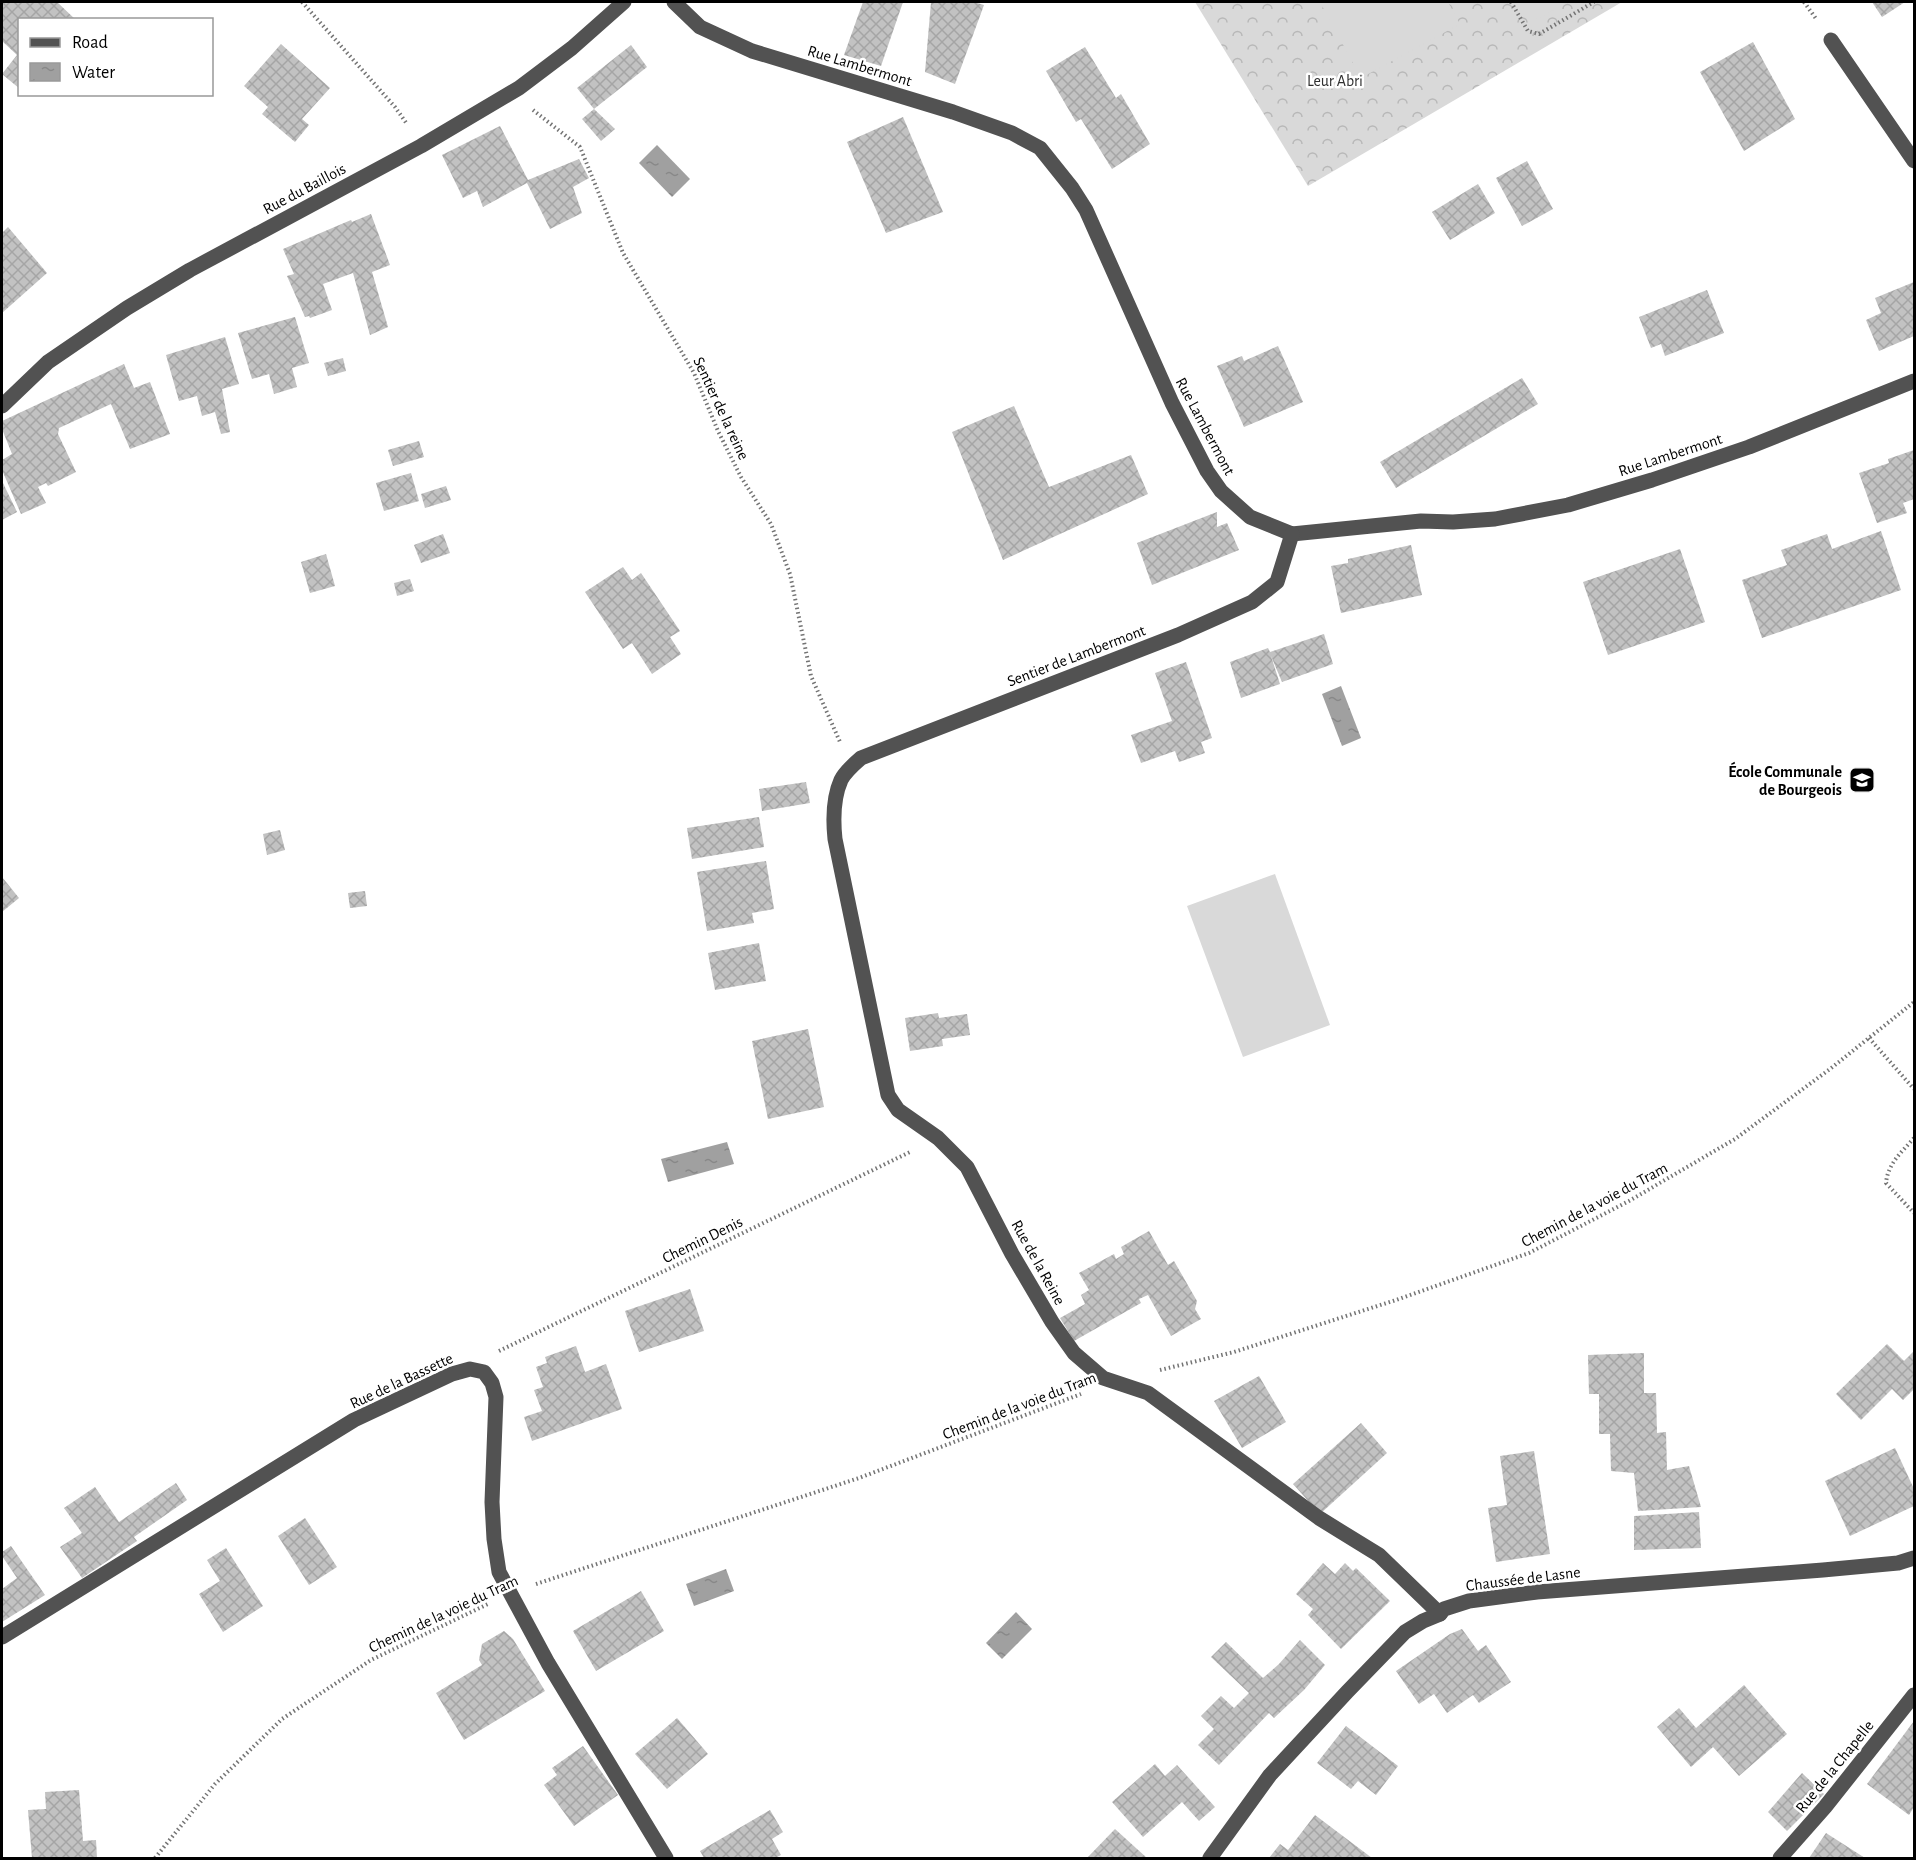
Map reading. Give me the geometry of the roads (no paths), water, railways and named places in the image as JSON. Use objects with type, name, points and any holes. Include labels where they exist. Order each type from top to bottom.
[{"type":"street","name":"Rue du Baillois","points":[[2,406],[48,362],[127,308],[190,270],[421,146],[519,88],[572,48],[624,2]]},
{"type":"street","name":"Rue Lambermont","points":[[674,2],[699,27],[752,51],[953,112],[1012,132],[1040,148],[1072,188],[1086,210],[1172,403],[1207,471],[1221,490],[1250,517],[1292,534],[1421,521],[1453,522],[1495,519],[1568,505],[1652,480],[1749,447],[1914,381]]},
{"type":"street","points":[[1831,40],[1914,161]]},
{"type":"street","name":"Sentier de Lambermont","points":[[847,772],[861,758],[1178,635],[1252,602],[1277,582],[1292,534]]},
{"type":"street","name":"Rue de la Reine","points":[[847,772],[835,805],[833,823],[835,838],[883,1078],[888,1095],[898,1110],[938,1138],[967,1167],[1012,1254],[1052,1322],[1074,1353],[1103,1378],[1148,1393],[1319,1518],[1379,1555],[1440,1614]]},
{"type":"street","name":"Rue de la Bassette","points":[[2,1637],[354,1420],[452,1374],[470,1368],[484,1371],[492,1383],[496,1397],[492,1502],[499,1572],[548,1663],[666,1858]]},
{"type":"street","name":"Chaussée de Lasne","points":[[1210,1858],[1270,1775],[1339,1700],[1405,1632],[1440,1614],[1444,1609],[1469,1601],[1537,1592],[1811,1571],[1898,1563],[1914,1558]]},
{"type":"street","name":"Rue de la Chapelle","points":[[1779,1858],[1826,1807],[1914,1695]]},
{"type":"water","points":[[657,145],[690,179],[672,197],[639,163]]},
{"type":"water","points":[[1341,686],[1361,738],[1342,746],[1322,694]]},
{"type":"water","points":[[727,1142],[734,1164],[668,1182],[661,1159]]},
{"type":"water","points":[[726,1569],[734,1591],[694,1606],[686,1584]]},
{"type":"water","points":[[1016,1612],[1032,1629],[1002,1659],[986,1643]]},
{"type":"place","name":"École Communale de Bourgeois","points":[[1862,780]]},
{"type":"park label","name":"Leur Abri","points":[[1335,80]]}]
